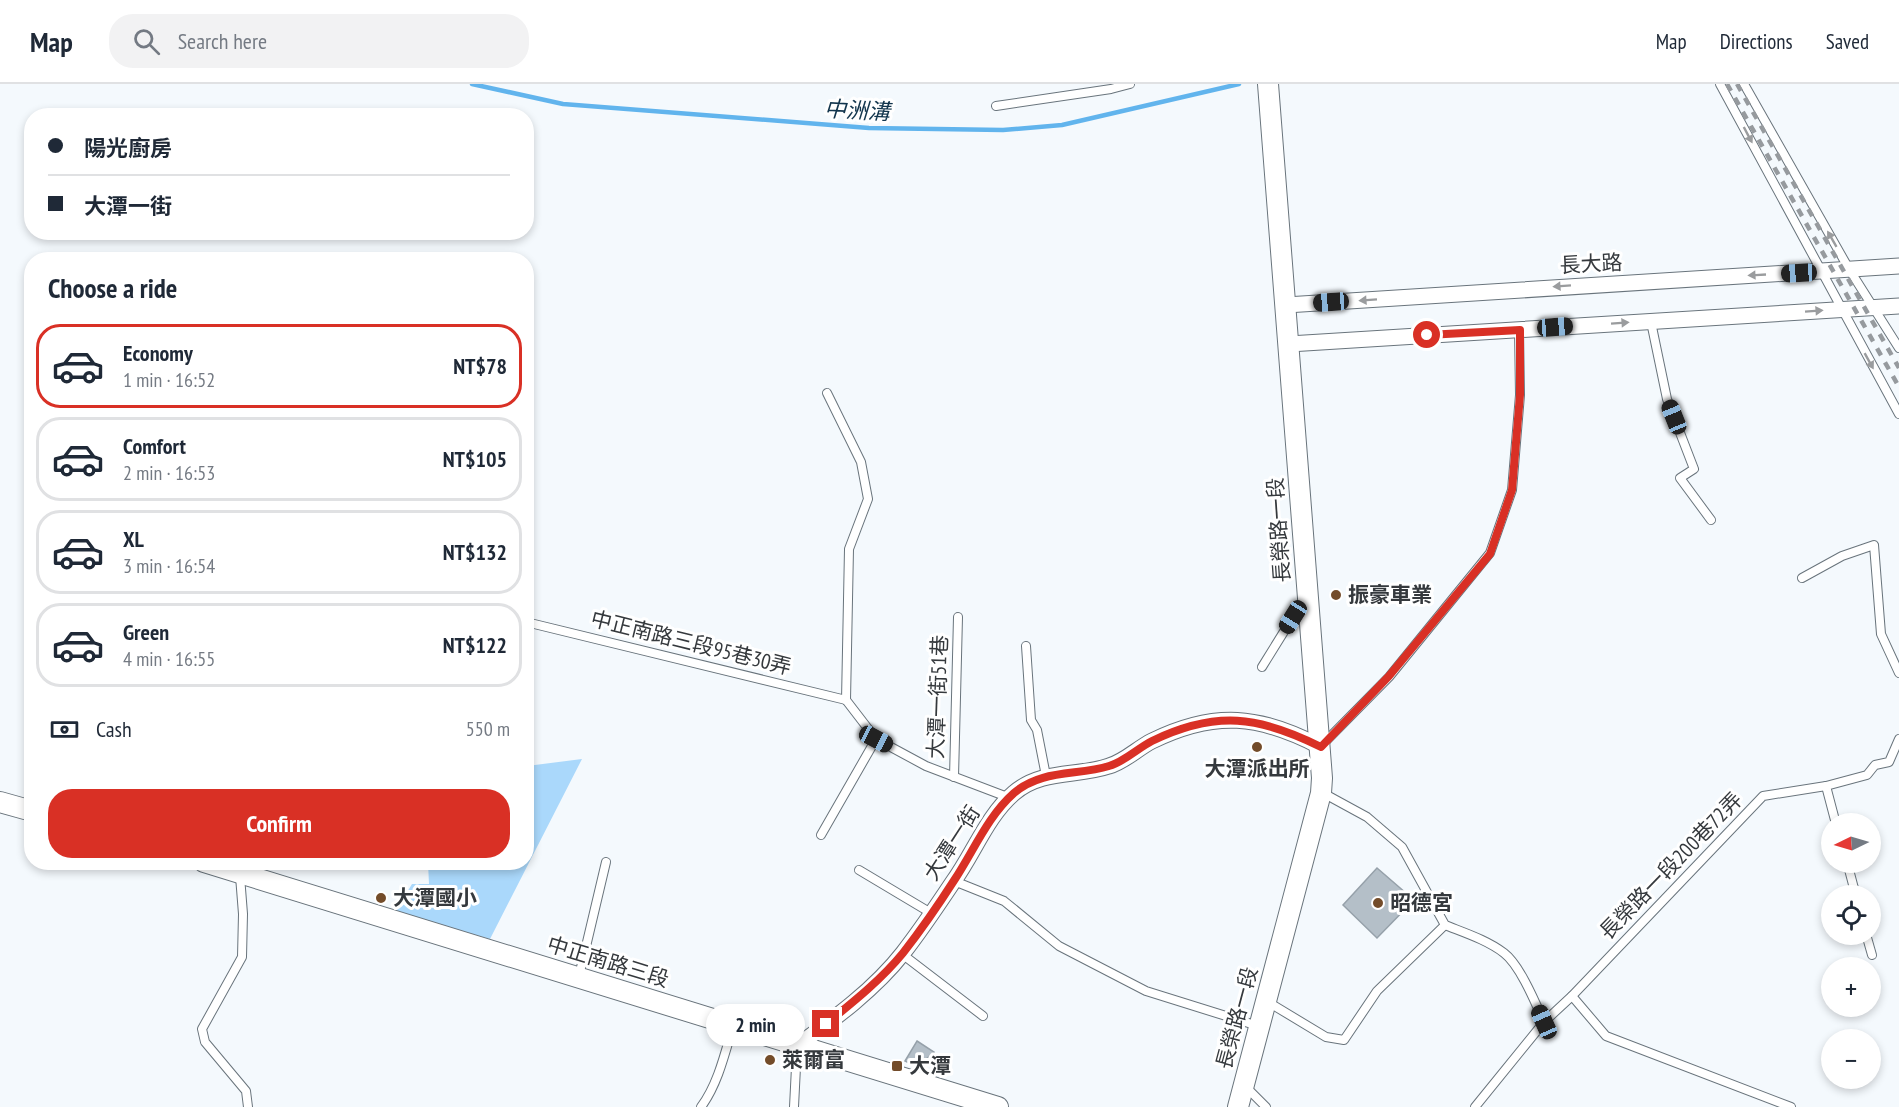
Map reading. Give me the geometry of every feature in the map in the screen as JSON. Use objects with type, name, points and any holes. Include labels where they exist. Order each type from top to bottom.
[{"type":"street","name":"長榮路一段","points":[[1238,1107],[1321,793],[1321,747],[1268,84]]},
{"type":"street","name":"長大路","points":[[1286,305],[1899,266]]},
{"type":"street","points":[[1289,344],[1899,306]]},
{"type":"street","name":"大潭一街","points":[[797,1046],[842,1011],[902,954],[954,881],[991,818],[1016,792],[1046,776],[1110,766],[1137,748],[1178,728],[1205,722],[1239,719],[1270,725],[1321,747]]},
{"type":"street","points":[[0,802],[24,808]]},
{"type":"street","name":"中正南路三段","points":[[245,870],[797,1046],[955,1101],[998,1107]]},
{"type":"lane","points":[[996,106],[1111,89],[1130,84]]},
{"type":"lane","points":[[1720,84],[1899,414]]},
{"type":"lane","points":[[1744,84],[1849,269],[1899,348]]},
{"type":"lane","points":[[1651,322],[1667,399],[1694,469],[1680,478],[1711,520]]},
{"type":"lane","points":[[1321,747],[1389,676],[1490,554],[1512,490],[1520,395],[1520,330]]},
{"type":"lane","points":[[827,393],[861,462],[868,499],[849,549],[846,700]]},
{"type":"lane","points":[[1802,578],[1842,556],[1874,544],[1881,634],[1899,673]]},
{"type":"lane","points":[[1262,667],[1293,617],[1308,603]]},
{"type":"lane","name":"大潭一街51巷","points":[[954,777],[958,617]]},
{"type":"lane","name":"中正南路三段95巷30弄","points":[[534,624],[846,700]]},
{"type":"lane","points":[[1026,646],[1031,720],[1037,730],[1046,776]]},
{"type":"lane","name":"大潭一街51巷","points":[[846,700],[876,739],[926,766],[1010,798]]},
{"type":"lane","points":[[821,835],[876,739]]},
{"type":"lane","name":"長榮路一段200巷72弄","points":[[1474,1107],[1544,1022],[1572,996],[1763,796],[1826,786],[1867,775],[1875,765],[1889,762],[1899,739]]},
{"type":"lane","points":[[1826,786],[1833,813]]},
{"type":"lane","points":[[1321,793],[1367,817],[1402,847],[1445,925],[1476,937],[1506,954],[1529,988],[1544,1022]]},
{"type":"lane","points":[[579,978],[606,862]]},
{"type":"lane","points":[[239,870],[243,914],[242,957],[202,1029],[205,1042],[246,1091],[248,1107]]},
{"type":"lane","points":[[859,870],[931,913]]},
{"type":"lane","points":[[954,881],[1004,901],[1059,946],[1146,991],[1259,1026]]},
{"type":"lane","points":[[1266,1001],[1326,1037],[1344,1040],[1377,991],[1445,925]]},
{"type":"lane","points":[[1869,945],[1872,955]]},
{"type":"lane","points":[[902,954],[983,1016]]},
{"type":"lane","points":[[1572,996],[1606,1036],[1791,1107]]},
{"type":"lane","points":[[701,1107],[709,1097],[733,1026]]},
{"type":"lane","points":[[794,1107],[797,1046]]},
{"type":"lane","points":[[1244,1085],[1266,1107]]},
{"type":"shaded area","points":[[582,759],[534,853],[534,765]]},
{"type":"shaded area","points":[[428,870],[525,870],[490,939],[395,912],[412,884],[429,884]]},
{"type":"building","name":"昭德宮","points":[[1377,868],[1414,900],[1377,938],[1343,905]]},
{"type":"building","points":[[917,1041],[934,1052],[917,1067],[905,1061]]},
{"type":"waterway","name":"中洲溝","points":[[472,84],[563,104],[869,128],[1003,130],[1062,125],[1239,84]]},
{"type":"railway","points":[[1727,84],[1899,387]]},
{"type":"railway","points":[[1737,84],[1899,368]]},
{"type":"place","name":"振豪車業","points":[[1336,595]]},
{"type":"place","name":"大潭派出所","points":[[1257,747]]},
{"type":"place","name":"大潭國小","points":[[381,898]]},
{"type":"place","name":"昭德宮","points":[[1378,903]]},
{"type":"place","name":"萊爾富","points":[[770,1060]]},
{"type":"place","name":"大潭","points":[[897,1066]]},
{"type":"route","points":[[826,1024],[902,954],[954,881],[978,844],[991,818],[1016,792],[1046,776],[1110,766],[1137,748],[1178,728],[1205,722],[1239,719],[1270,725],[1321,747],[1389,676],[1490,554],[1512,490],[1520,395],[1520,330],[1427,335]]}]
